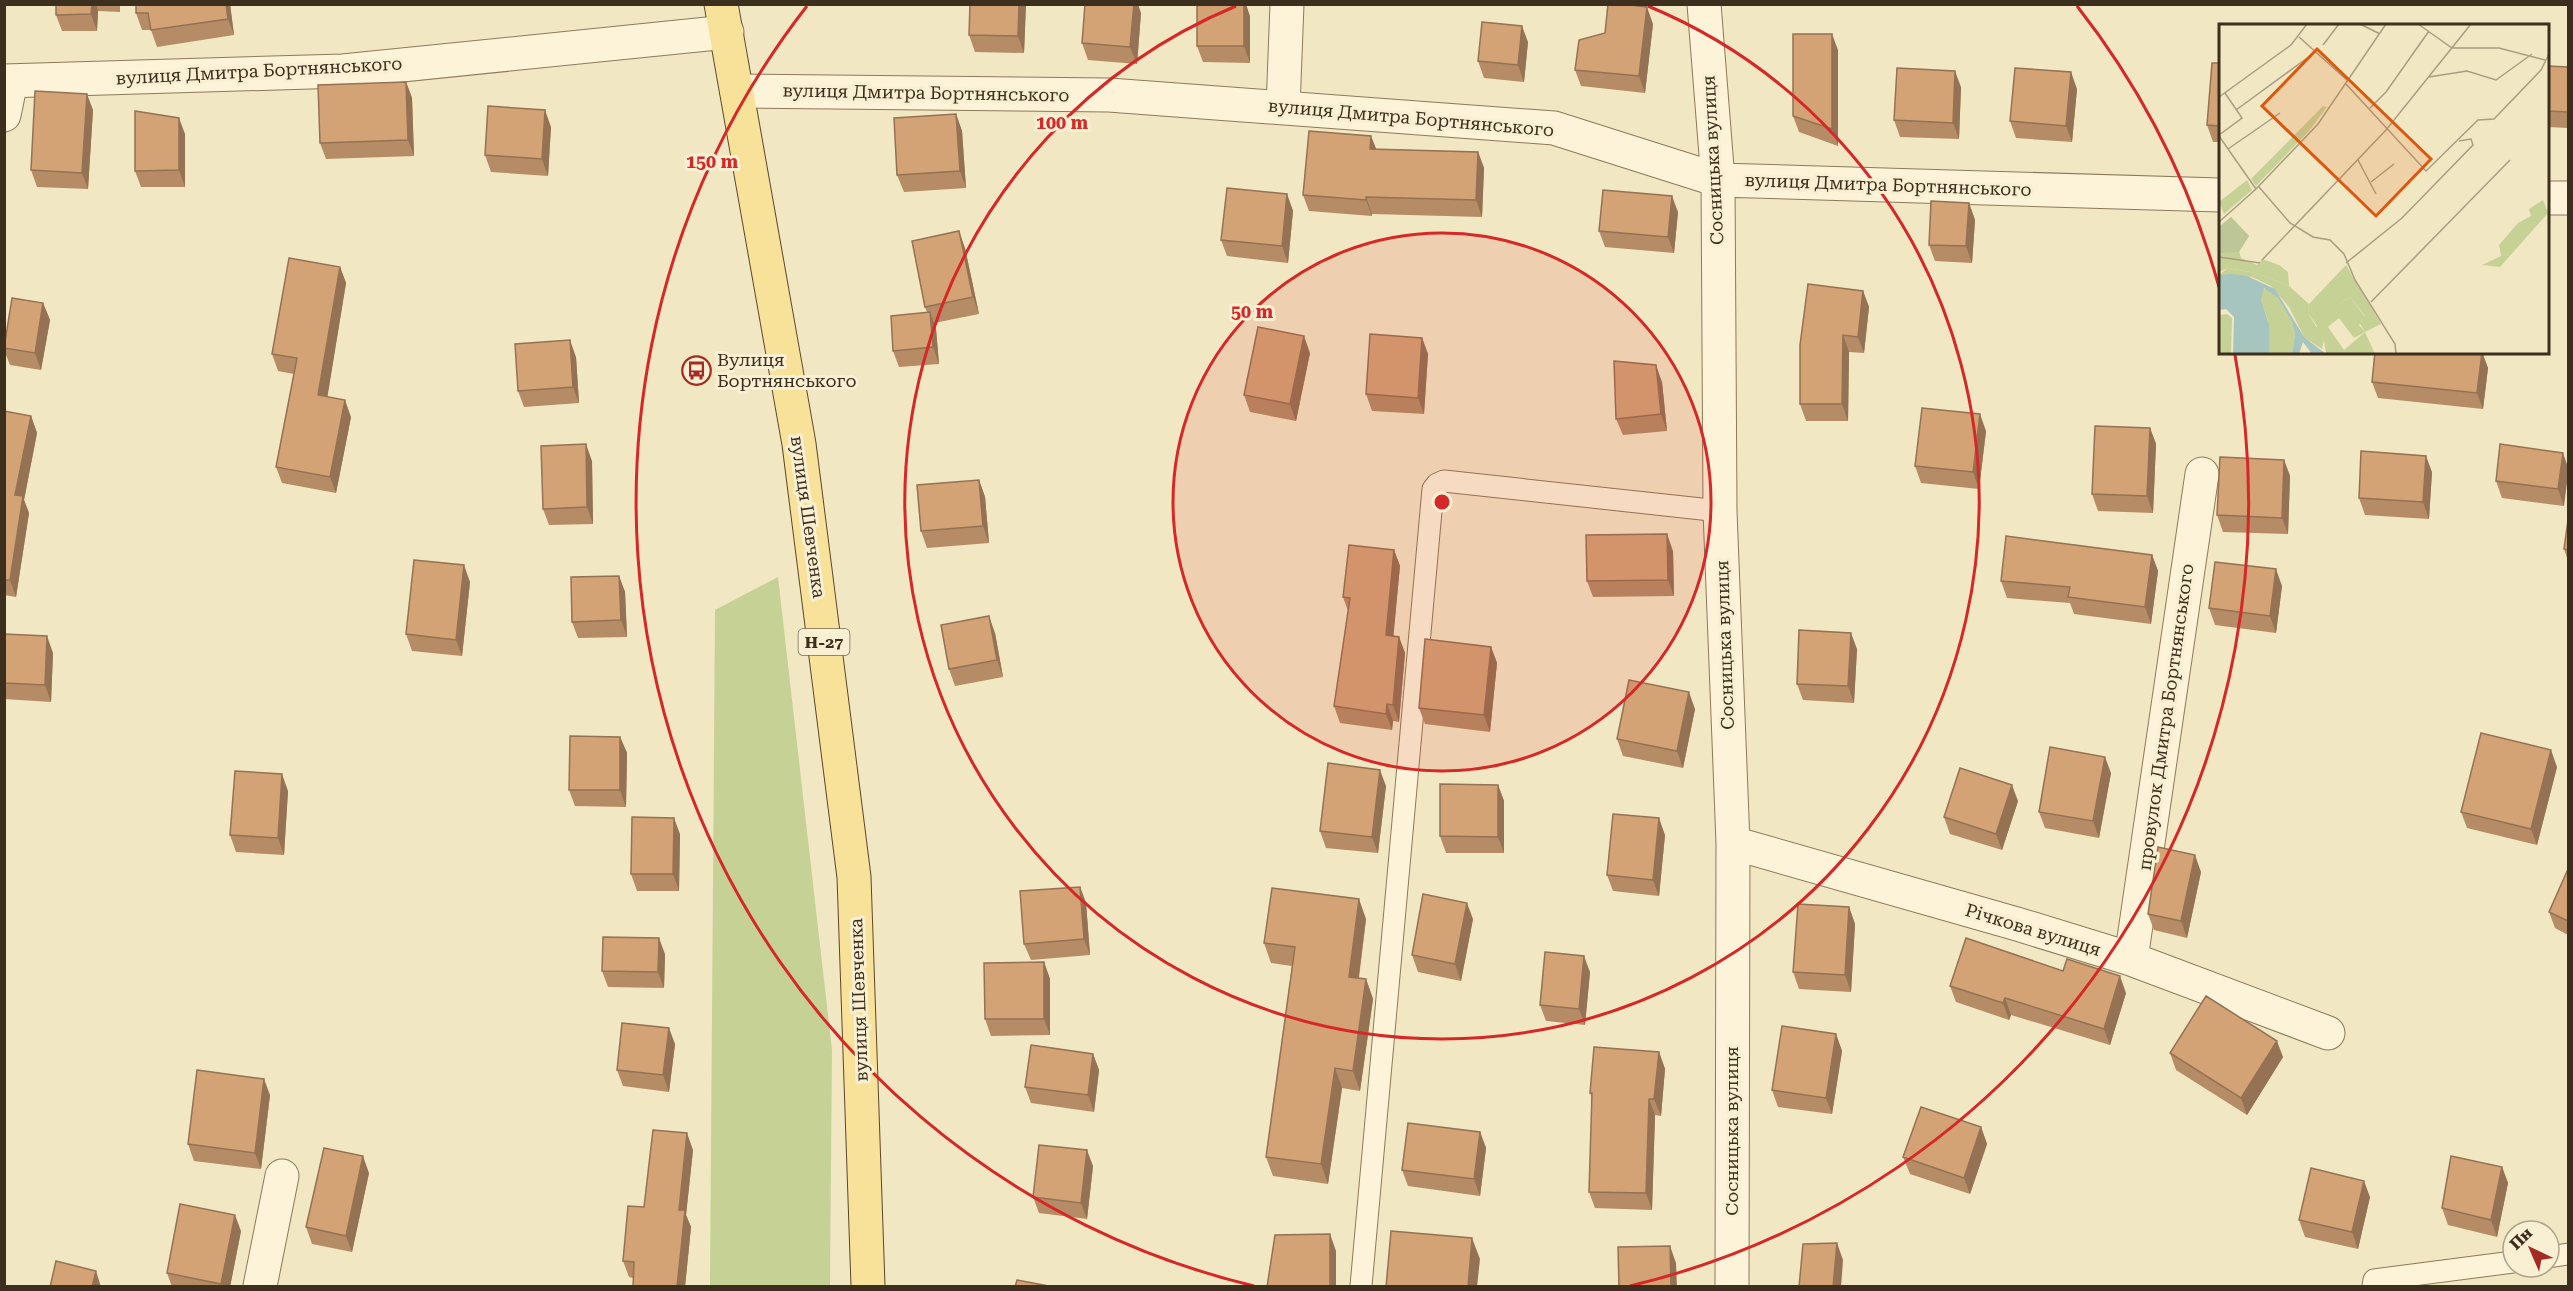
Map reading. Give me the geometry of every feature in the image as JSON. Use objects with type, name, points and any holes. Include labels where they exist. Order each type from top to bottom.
[{"type":"main road","name":"вулиця Шевченка","points":[[724,18],[771,296],[799,444],[854,877],[868,1287]]},
{"type":"street","points":[[1283,108],[1287,4]]},
{"type":"street","name":"Сосницька вулиця","points":[[1704,4],[1718,180],[1720,511],[1733,843],[1732,1287]]},
{"type":"street","name":"вулиця Дмитра Бортнянського","points":[[8,81],[343,71],[724,18]]},
{"type":"street","points":[[4,116],[8,81]]},
{"type":"street","name":"вулиця Дмитра Бортнянського","points":[[737,91],[1109,95],[1554,128],[1718,180],[2219,195]]},
{"type":"street","points":[[2549,198],[2568,198]]},
{"type":"street","name":"провулок Дмитра Бортнянського","points":[[2132,959],[2202,474]]},
{"type":"street","name":"Річкова вулиця","points":[[1733,843],[2132,959],[2328,1033]]},
{"type":"street","points":[[260,1287],[282,1176]]},
{"type":"lane","points":[[1361,1287],[1433,489],[1444,481],[1720,511]]},
{"type":"lane","points":[[2373,1287],[2374,1280],[2501,1264]]},
{"type":"green space","points":[[778,577],[832,1050],[830,1286],[710,1286],[715,610]]},
{"type":"building","points":[[56,4],[92,4],[91,14],[56,15]]},
{"type":"building","points":[[136,4],[226,4],[228,19],[151,30],[148,13],[136,13]]},
{"type":"building","points":[[970,4],[1019,4],[1018,36],[969,35]]},
{"type":"building","points":[[1085,4],[1134,4],[1130,47],[1082,43]]},
{"type":"building","points":[[1197,4],[1244,4],[1244,46],[1197,46]]},
{"type":"building","points":[[1608,4],[1647,7],[1639,76],[1575,70],[1579,40],[1605,33]]},
{"type":"building","points":[[1482,22],[1522,26],[1518,65],[1478,61]]},
{"type":"building","points":[[1793,34],[1832,34],[1832,129],[1793,116]]},
{"type":"building","points":[[2212,63],[2219,63],[2219,126],[2207,125]]},
{"type":"building","points":[[2549,66],[2568,67],[2568,112],[2549,111]]},
{"type":"building","points":[[1897,68],[1955,71],[1953,123],[1894,120]]},
{"type":"building","points":[[2015,68],[2071,72],[2066,126],[2010,121]]},
{"type":"building","points":[[406,82],[408,140],[320,143],[318,85]]},
{"type":"building","points":[[35,91],[87,94],[82,173],[31,170]]},
{"type":"building","points":[[488,106],[545,110],[542,159],[485,155]]},
{"type":"building","points":[[135,111],[179,118],[179,170],[135,171]]},
{"type":"building","points":[[956,114],[960,171],[897,175],[894,118]]},
{"type":"building","points":[[1309,131],[1371,136],[1370,149],[1478,152],[1476,200],[1366,197],[1366,200],[1303,195]]},
{"type":"building","points":[[1227,188],[1287,194],[1282,246],[1221,240]]},
{"type":"building","points":[[1603,190],[1672,196],[1668,237],[1599,231]]},
{"type":"building","points":[[1931,201],[1969,203],[1966,246],[1929,245]]},
{"type":"building","points":[[959,231],[973,297],[925,307],[912,241]]},
{"type":"building","points":[[289,258],[340,267],[318,395],[345,400],[330,477],[276,467],[297,358],[272,354]]},
{"type":"building","points":[[1808,284],[1863,291],[1858,337],[1843,335],[1842,404],[1800,404],[1800,345]]},
{"type":"building","points":[[12,298],[43,303],[35,353],[4,348]]},
{"type":"building","points":[[930,312],[933,347],[893,351],[891,316]]},
{"type":"building","points":[[1258,327],[1304,336],[1290,404],[1244,395]]},
{"type":"building","points":[[1370,334],[1422,338],[1418,398],[1366,394]]},
{"type":"building","points":[[570,340],[573,387],[518,391],[515,344]]},
{"type":"building","points":[[2375,354],[2482,354],[2477,393],[2372,382]]},
{"type":"building","points":[[1614,361],[1656,365],[1661,414],[1616,419]]},
{"type":"building","points":[[1922,408],[1980,414],[1973,472],[1915,466]]},
{"type":"building","points":[[4,411],[31,416],[15,495],[23,496],[10,580],[4,580]]},
{"type":"building","points":[[2095,426],[2150,428],[2147,496],[2092,494]]},
{"type":"building","points":[[586,444],[587,507],[543,509],[541,446]]},
{"type":"building","points":[[2500,444],[2563,453],[2558,489],[2496,481]]},
{"type":"building","points":[[2361,451],[2426,456],[2423,502],[2359,498]]},
{"type":"building","points":[[2220,457],[2284,460],[2282,518],[2217,515]]},
{"type":"building","points":[[979,480],[983,526],[921,531],[917,485]]},
{"type":"building","points":[[2568,520],[2568,550],[2564,549]]},
{"type":"building","points":[[1667,534],[1668,580],[1587,581],[1586,535]]},
{"type":"building","points":[[2006,536],[2152,555],[2145,607],[2068,597],[2070,587],[2001,581]]},
{"type":"building","points":[[1349,545],[1394,550],[1386,635],[1399,637],[1393,705],[1387,704],[1386,714],[1334,706],[1350,598],[1343,597]]},
{"type":"building","points":[[414,560],[464,565],[456,640],[406,634]]},
{"type":"building","points":[[2215,562],[2276,569],[2270,616],[2209,608]]},
{"type":"building","points":[[619,576],[621,620],[572,622],[571,577]]},
{"type":"building","points":[[989,616],[997,660],[949,669],[941,625]]},
{"type":"building","points":[[1799,630],[1851,633],[1848,686],[1797,684]]},
{"type":"building","points":[[4,634],[47,636],[45,685],[4,683]]},
{"type":"building","points":[[1425,639],[1491,647],[1484,715],[1419,708]]},
{"type":"building","points":[[1629,680],[1689,692],[1677,751],[1617,739]]},
{"type":"building","points":[[2481,733],[2551,750],[2531,829],[2461,812]]},
{"type":"building","points":[[570,736],[620,737],[620,790],[569,790]]},
{"type":"building","points":[[2050,747],[2105,757],[2093,821],[2039,812]]},
{"type":"building","points":[[1328,763],[1380,770],[1372,837],[1320,831]]},
{"type":"building","points":[[1960,768],[2012,785],[1996,834],[1944,817]]},
{"type":"building","points":[[235,771],[282,774],[278,838],[230,835]]},
{"type":"building","points":[[1440,784],[1498,785],[1498,837],[1440,836]]},
{"type":"building","points":[[1613,814],[1659,818],[1653,880],[1607,875]]},
{"type":"building","points":[[632,817],[674,818],[673,874],[631,874]]},
{"type":"building","points":[[2158,847],[2195,855],[2181,921],[2148,914]]},
{"type":"building","points":[[2568,869],[2568,921],[2549,912]]},
{"type":"building","points":[[1080,887],[1084,939],[1024,944],[1020,891]]},
{"type":"building","points":[[1272,888],[1359,899],[1349,977],[1366,979],[1353,1071],[1335,1068],[1321,1164],[1266,1157],[1295,947],[1264,943]]},
{"type":"building","points":[[1423,894],[1467,903],[1455,964],[1412,955]]},
{"type":"building","points":[[1798,904],[1849,907],[1845,975],[1793,972]]},
{"type":"building","points":[[603,937],[659,938],[658,972],[602,971]]},
{"type":"building","points":[[1966,938],[2063,971],[2067,959],[2120,976],[2104,1029],[2005,998],[2003,1003],[1950,986]]},
{"type":"building","points":[[1545,952],[1584,956],[1579,1009],[1540,1005]]},
{"type":"building","points":[[1044,962],[1044,1019],[985,1019],[984,963]]},
{"type":"building","points":[[2206,996],[2277,1041],[2241,1098],[2170,1053]]},
{"type":"building","points":[[622,1023],[669,1028],[663,1075],[617,1070]]},
{"type":"building","points":[[1782,1026],[1836,1034],[1826,1098],[1772,1090]]},
{"type":"building","points":[[1031,1045],[1093,1054],[1088,1095],[1025,1087]]},
{"type":"building","points":[[1594,1047],[1659,1052],[1654,1099],[1649,1099],[1646,1193],[1589,1192],[1592,1093],[1590,1093]]},
{"type":"building","points":[[197,1070],[264,1079],[255,1153],[188,1144]]},
{"type":"building","points":[[1921,1107],[1981,1127],[1964,1178],[1903,1157]]},
{"type":"building","points":[[1408,1123],[1480,1132],[1474,1179],[1402,1170]]},
{"type":"building","points":[[653,1130],[687,1133],[679,1210],[685,1210],[677,1287],[633,1287],[634,1262],[623,1261],[628,1206],[644,1207]]},
{"type":"building","points":[[1039,1145],[1087,1150],[1081,1203],[1033,1197]]},
{"type":"building","points":[[324,1148],[363,1156],[346,1236],[306,1227]]},
{"type":"building","points":[[2451,1156],[2502,1167],[2491,1220],[2442,1208]]},
{"type":"building","points":[[2311,1168],[2364,1181],[2352,1232],[2299,1220]]},
{"type":"building","points":[[180,1204],[235,1215],[221,1284],[167,1273]]},
{"type":"building","points":[[1391,1231],[1472,1238],[1468,1287],[1386,1287]]},
{"type":"building","points":[[1330,1234],[1330,1287],[1267,1287],[1275,1235]]},
{"type":"building","points":[[1837,1243],[1833,1287],[1799,1287],[1803,1244]]},
{"type":"building","points":[[1670,1246],[1671,1287],[1619,1287],[1618,1247]]},
{"type":"building","points":[[56,1261],[96,1271],[92,1287],[50,1287]]},
{"type":"building","points":[[1017,1280],[1054,1287],[1015,1287]]},
{"type":"place","name":"Вулиця Бортнянського","points":[[696,370]]}]
